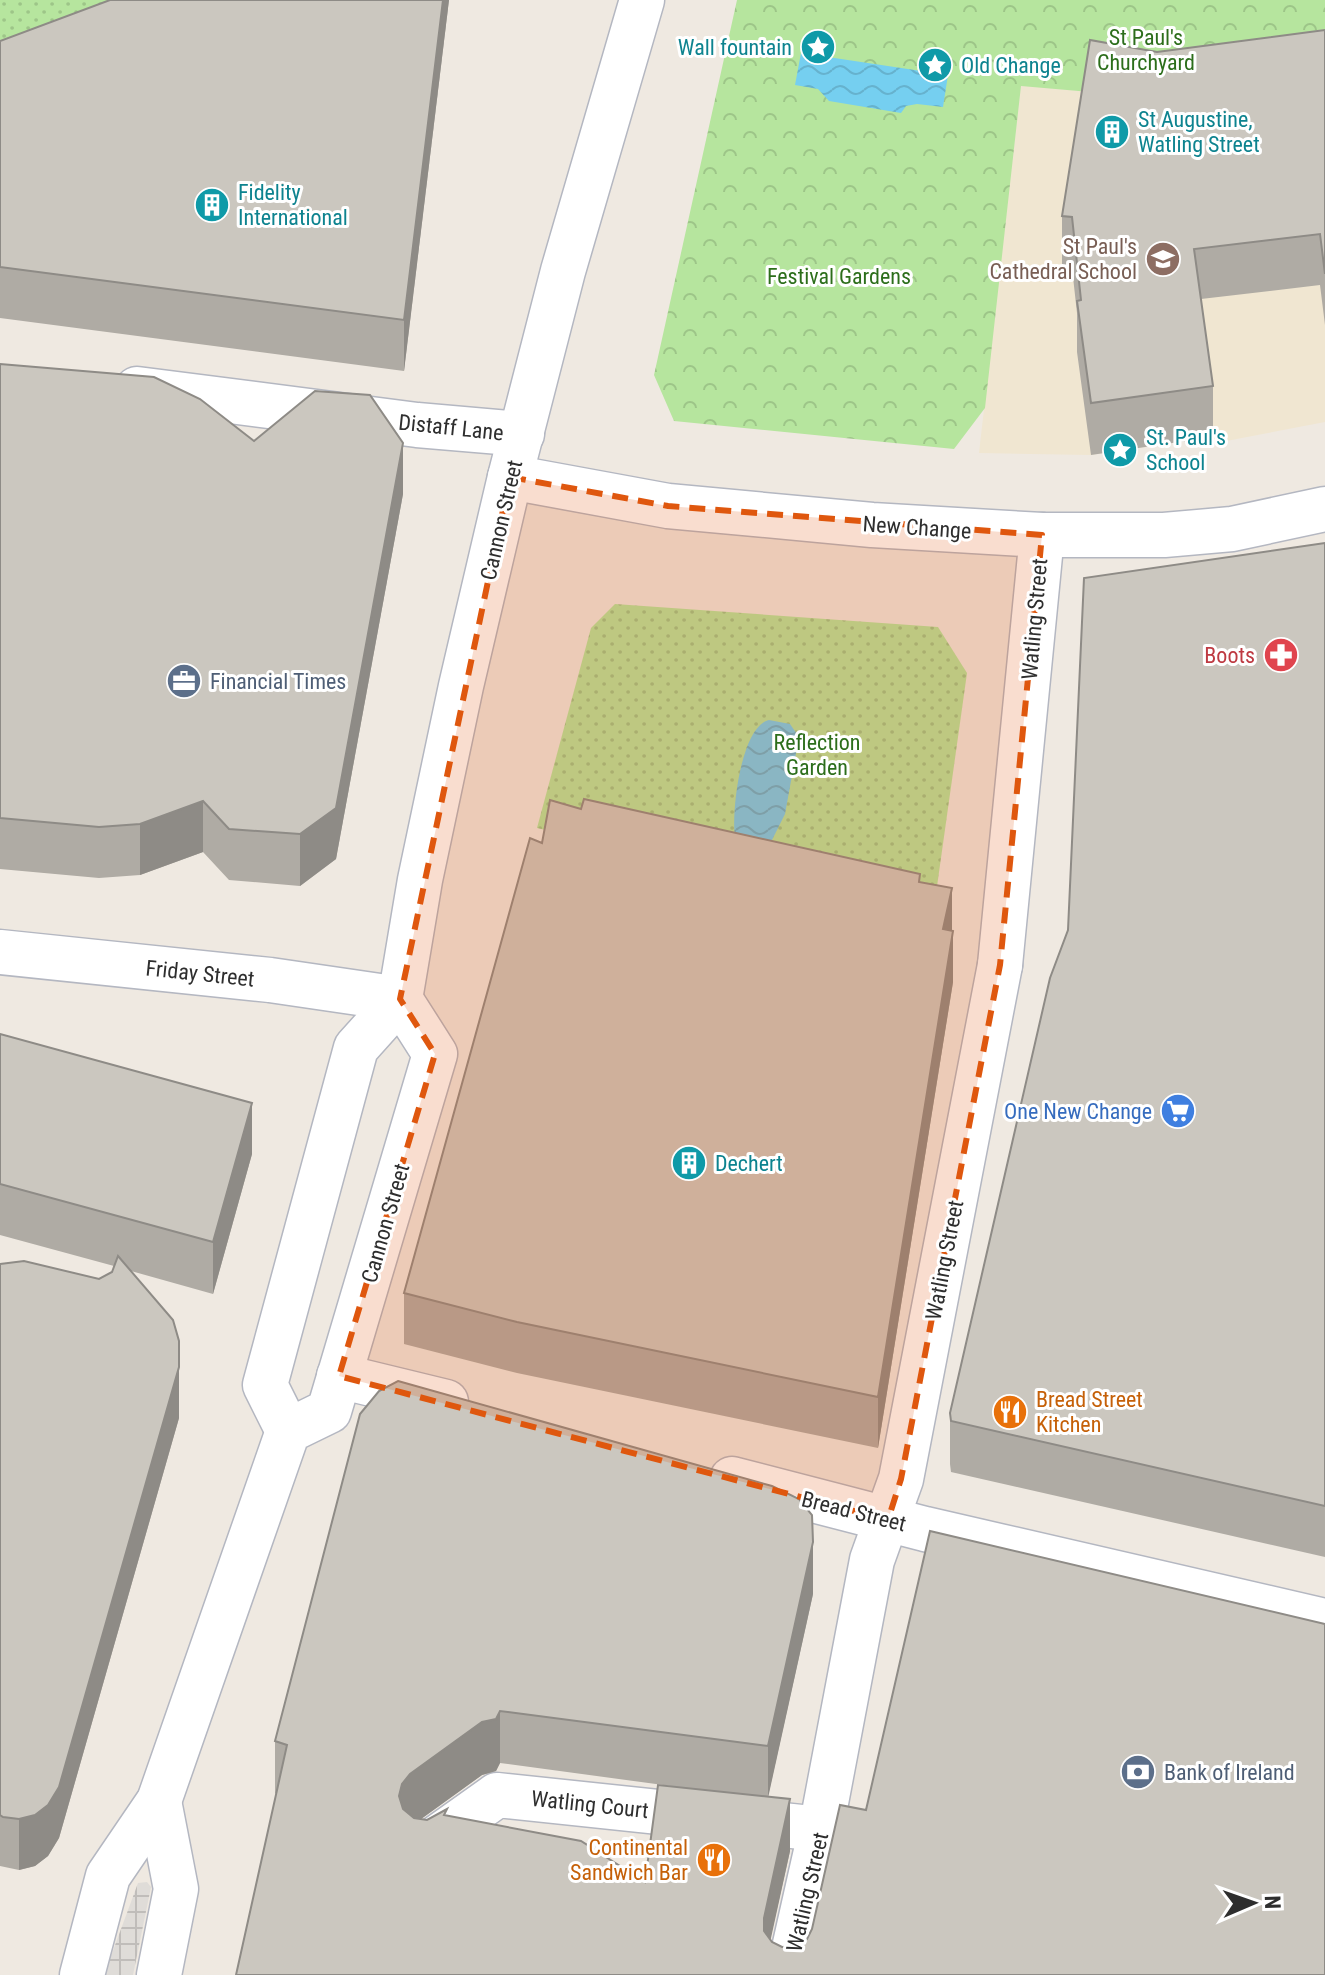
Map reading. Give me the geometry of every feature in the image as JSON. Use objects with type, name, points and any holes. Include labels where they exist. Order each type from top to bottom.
[{"type":"street","name":"Cannon Street","points":[[288,1431],[329,1411],[435,1054],[400,999],[420,880],[510,477],[563,271],[642,0]]},
{"type":"street","name":"Distaff Lane","points":[[90,383],[417,425],[522,434]]},
{"type":"street","name":"New Change","points":[[510,477],[668,506],[872,525],[1042,535],[1123,536],[1232,529],[1325,509]]},
{"type":"street","name":"Watling Street","points":[[788,1975],[821,1829],[872,1560],[901,1479],[1000,965],[1042,535]]},
{"type":"street","name":"Friday Street","points":[[0,952],[270,980],[400,999]]},
{"type":"street","points":[[82,1975],[108,1876],[159,1801],[288,1431],[265,1385],[356,1048],[400,999]]},
{"type":"street","points":[[339,1376],[486,1413]]},
{"type":"street","name":"Bread Street","points":[[686,1467],[888,1520],[1325,1621]]},
{"type":"street","name":"Watling Court","points":[[424,1847],[497,1795],[821,1829]]},
{"type":"street","points":[[159,1801],[176,1889],[159,1975]]},
{"type":"highlighted area","points":[[510,477],[668,506],[1042,535],[1000,965],[901,1479],[888,1520],[339,1376],[435,1054],[400,999]]},
{"type":"shaded area","name":"St Paul's Cathedral School","points":[[1325,68],[1325,422],[1216,443],[1213,437],[1091,455],[979,453],[1021,85],[1090,92]]},
{"type":"shaded area","points":[[147,1882],[151,1887],[133,1975],[104,1975],[138,1883]]},
{"type":"green space","points":[[0,0],[247,0],[0,92]]},
{"type":"green space","name":"Festival Gardens","points":[[737,0],[1325,0],[1325,68],[1090,92],[1021,86],[985,408],[954,449],[674,421],[654,375]]},
{"type":"green space","name":"Reflection Garden","points":[[615,604],[938,627],[967,673],[932,922],[537,828],[591,628]]},
{"type":"water","name":"Wall fountain","points":[[801,53],[948,75],[943,107],[917,104],[906,106],[901,113],[829,101],[818,89],[795,85]]},
{"type":"water","points":[[769,720],[790,724],[799,737],[785,814],[770,844],[735,837],[734,825],[745,753],[759,726]]},
{"type":"building","name":"Fidelity International","points":[[110,0],[443,0],[404,320],[0,267],[0,41]]},
{"type":"building","name":"St Paul's Cathedral School","points":[[1325,30],[1325,274],[1320,234],[1194,249],[1213,386],[1091,403],[1077,301],[1081,300],[1072,217],[1062,216],[1090,40],[1157,52]]},
{"type":"building","name":"Financial Times","points":[[0,364],[154,377],[200,399],[254,441],[315,391],[370,395],[403,443],[336,808],[300,834],[229,829],[203,801],[140,824],[99,827],[0,818]]},
{"type":"building","name":"One New Change","points":[[1325,543],[1325,1506],[951,1421],[950,1413],[1050,978],[1068,930],[1084,578]]},
{"type":"building","name":"Dechert","points":[[584,799],[920,874],[919,882],[952,888],[943,929],[953,931],[878,1397],[517,1322],[404,1293],[530,838],[542,843],[550,800],[581,809]]},
{"type":"building","points":[[0,1034],[252,1103],[213,1242],[0,1184]]},
{"type":"building","points":[[118,1256],[173,1320],[179,1341],[179,1367],[59,1787],[48,1805],[35,1815],[19,1819],[3,1817],[0,1815],[0,1264],[24,1261],[99,1279],[112,1272]]},
{"type":"building","points":[[398,1381],[772,1486],[799,1499],[812,1515],[813,1542],[768,1746],[500,1711],[496,1719],[482,1722],[410,1774],[402,1784],[399,1796],[403,1809],[414,1818],[427,1820],[447,1809],[444,1815],[581,1841],[645,1882],[658,1785],[790,1799],[764,1918],[764,1931],[772,1942],[782,1947],[796,1946],[807,1939],[812,1929],[840,1805],[866,1810],[930,1531],[1325,1624],[1325,1975],[236,1975],[287,1745],[275,1741],[360,1414],[379,1391]]},
{"type":"place","name":"Wall fountain","points":[[818,47]]},
{"type":"place","name":"Old Change","points":[[935,65]]},
{"type":"place","name":"St Augustine, Watling Street","points":[[1112,132]]},
{"type":"place","name":"Fidelity International","points":[[212,205]]},
{"type":"place","name":"St Paul's Cathedral School","points":[[1163,259]]},
{"type":"place","name":"St. Paul's School","points":[[1120,450]]},
{"type":"place","name":"Boots","points":[[1281,655]]},
{"type":"place","name":"Financial Times","points":[[184,681]]},
{"type":"place","name":"One New Change","points":[[1178,1111]]},
{"type":"place","name":"Dechert","points":[[689,1163]]},
{"type":"place","name":"Bread Street Kitchen","points":[[1010,1412]]},
{"type":"place","name":"Bank of Ireland","points":[[1138,1772]]},
{"type":"place","name":"Continental Sandwich Bar","points":[[714,1860]]},
{"type":"park label","name":"St Paul's Churchyard","points":[[1146,50]]}]
